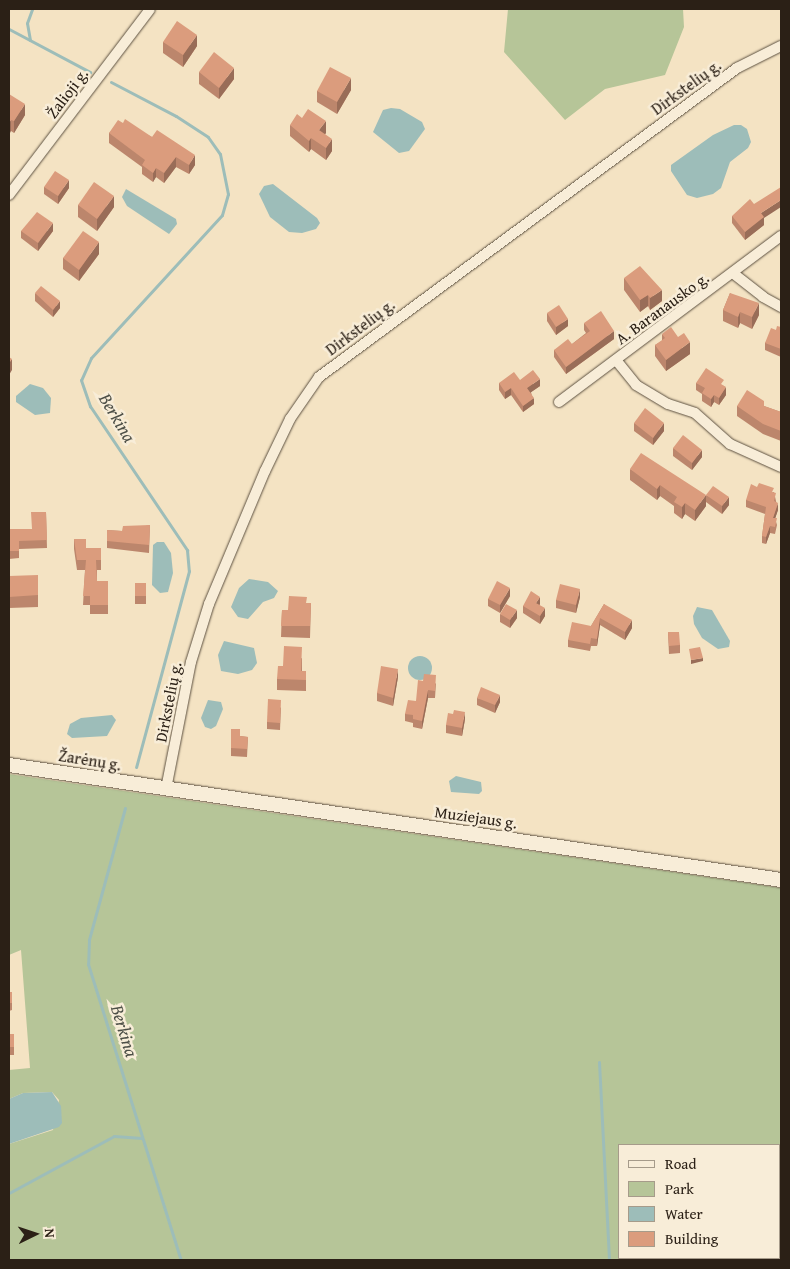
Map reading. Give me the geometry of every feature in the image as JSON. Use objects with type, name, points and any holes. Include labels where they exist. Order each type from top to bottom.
[{"type":"main road","name":"Žarėnų g.","points":[[9,765],[166,790]]},
{"type":"main road","name":"Muziejaus g.","points":[[166,790],[781,880]]},
{"type":"street","name":"Žalioji g.","points":[[9,195],[150,9]]},
{"type":"street","name":"Dirkstelių g.","points":[[166,790],[191,662],[209,604],[265,471],[290,419],[319,377],[737,68],[781,46]]},
{"type":"street","name":"A. Baranausko g.","points":[[560,402],[734,274],[781,236]]},
{"type":"street","points":[[734,274],[763,297],[781,307]]},
{"type":"street","points":[[616,360],[636,385],[668,404],[695,413],[730,444],[781,467]]},
{"type":"green space","points":[[508,9],[683,9],[684,27],[665,75],[605,89],[565,120],[504,52]]},
{"type":"green space","points":[[9,774],[781,888],[781,1260],[9,1260],[9,1144],[53,1130],[59,1100],[52,1092],[23,1093],[9,1099],[9,1070],[30,1068],[21,950],[9,955]]},
{"type":"water","points":[[391,108],[400,109],[422,122],[425,129],[409,151],[399,153],[373,132],[383,110]]},
{"type":"water","points":[[734,125],[741,125],[747,129],[751,142],[748,148],[730,162],[721,188],[713,194],[697,198],[687,195],[671,171],[671,165],[713,135]]},
{"type":"water","points":[[273,184],[317,218],[320,223],[316,229],[302,233],[289,232],[270,217],[259,194],[264,186]]},
{"type":"water","points":[[126,189],[176,219],[177,224],[169,234],[127,206],[122,197]]},
{"type":"water","points":[[30,384],[43,388],[51,398],[50,413],[35,415],[16,402],[16,396]]},
{"type":"water","points":[[157,542],[164,542],[171,553],[173,573],[168,592],[160,593],[152,585],[153,545]]},
{"type":"water","points":[[249,579],[268,582],[278,591],[274,598],[263,602],[248,619],[238,617],[231,607],[239,588]]},
{"type":"water","points":[[697,607],[712,610],[730,641],[729,647],[718,649],[702,638],[694,624],[693,616]]},
{"type":"water","points":[[224,641],[254,648],[257,663],[252,670],[238,674],[221,671],[218,655]]},
{"type":"water","points":[[420,656],[425,657],[431,663],[431,673],[425,679],[420,680],[415,679],[409,673],[408,668],[409,663],[415,657]]},
{"type":"water","points":[[208,700],[221,702],[223,709],[216,726],[211,729],[205,727],[201,718]]},
{"type":"water","points":[[112,715],[116,720],[107,736],[72,738],[67,734],[70,724],[81,718]]},
{"type":"water","points":[[456,776],[481,782],[482,791],[479,794],[451,792],[449,781]]},
{"type":"water","points":[[52,1092],[61,1106],[62,1123],[59,1127],[9,1144],[9,1099],[23,1093]]},
{"type":"building","points":[[177,21],[197,35],[183,55],[163,42]]},
{"type":"building","points":[[214,52],[234,68],[219,88],[199,72]]},
{"type":"building","points":[[330,67],[351,78],[337,102],[317,91]]},
{"type":"building","points":[[9,94],[25,104],[14,121],[11,120],[9,123]]},
{"type":"building","points":[[308,109],[326,121],[319,130],[332,139],[326,148],[311,138],[309,141],[290,125],[297,114],[302,118]]},
{"type":"building","points":[[125,119],[152,137],[157,130],[195,155],[189,165],[176,157],[164,173],[156,168],[153,173],[142,165],[145,160],[109,133],[118,120],[123,123]]},
{"type":"building","points":[[55,171],[69,180],[58,196],[44,187]]},
{"type":"building","points":[[94,182],[114,196],[97,219],[78,205]]},
{"type":"building","points":[[781,187],[781,200],[761,213],[764,217],[745,232],[732,216],[750,199],[754,204]]},
{"type":"building","points":[[37,212],[53,223],[38,243],[21,231]]},
{"type":"building","points":[[83,231],[99,242],[79,270],[63,258]]},
{"type":"building","points":[[640,266],[662,290],[650,298],[648,295],[640,300],[624,278]]},
{"type":"building","points":[[41,286],[60,301],[53,310],[35,293]]},
{"type":"building","points":[[730,293],[759,303],[752,317],[740,312],[738,317],[723,310]]},
{"type":"building","points":[[559,305],[568,319],[556,327],[547,313]]},
{"type":"building","points":[[601,311],[614,331],[566,367],[554,350],[568,339],[572,344],[590,331],[584,323]]},
{"type":"building","points":[[777,326],[781,327],[781,349],[765,343],[771,328],[776,330]]},
{"type":"building","points":[[671,327],[678,337],[684,333],[690,342],[666,360],[655,345],[665,338],[662,334]]},
{"type":"building","points":[[706,368],[724,380],[721,384],[726,387],[719,398],[714,395],[711,399],[702,393],[705,388],[696,383]]},
{"type":"building","points":[[533,370],[540,379],[527,388],[534,398],[523,406],[511,388],[505,392],[499,383],[514,372],[520,380]]},
{"type":"building","points":[[747,390],[764,401],[764,406],[781,412],[781,431],[763,424],[737,406]]},
{"type":"building","points":[[645,408],[664,423],[653,438],[634,423]]},
{"type":"building","points":[[683,435],[702,450],[692,463],[673,448]]},
{"type":"building","points":[[641,453],[706,495],[695,510],[685,503],[682,507],[674,502],[677,497],[660,485],[657,489],[630,469]]},
{"type":"building","points":[[759,483],[774,488],[772,492],[776,493],[774,501],[778,503],[773,518],[777,518],[775,527],[770,526],[766,537],[762,536],[766,507],[746,500],[751,484],[757,487]]},
{"type":"building","points":[[713,486],[729,497],[722,506],[706,495]]},
{"type":"building","points":[[31,512],[46,512],[47,540],[19,541],[19,551],[9,551],[9,529],[32,529]]},
{"type":"building","points":[[150,525],[149,545],[107,541],[107,530],[122,531],[123,526]]},
{"type":"building","points":[[74,539],[86,539],[86,548],[101,548],[101,560],[96,560],[97,581],[108,581],[108,605],[90,605],[90,596],[83,596],[86,560],[77,560]]},
{"type":"building","points":[[38,575],[38,595],[9,597],[9,576]]},
{"type":"building","points":[[497,581],[510,588],[500,605],[488,599]]},
{"type":"building","points":[[135,583],[146,583],[146,596],[135,596]]},
{"type":"building","points":[[560,584],[580,589],[576,605],[556,600]]},
{"type":"building","points":[[531,591],[540,597],[536,603],[545,608],[540,616],[523,606]]},
{"type":"building","points":[[289,596],[307,597],[306,603],[311,603],[310,626],[281,626],[282,610],[288,610]]},
{"type":"building","points":[[506,604],[517,610],[510,620],[500,614]]},
{"type":"building","points":[[604,604],[632,620],[625,632],[600,618],[597,639],[591,638],[590,644],[568,640],[572,622],[591,626]]},
{"type":"building","points":[[668,632],[679,632],[680,645],[669,646]]},
{"type":"building","points":[[284,646],[302,647],[301,671],[306,671],[306,680],[277,679],[278,666],[283,666]]},
{"type":"building","points":[[700,647],[703,658],[691,660],[689,649]]},
{"type":"building","points":[[381,666],[398,669],[393,698],[377,693]]},
{"type":"building","points":[[424,674],[436,675],[435,691],[428,690],[422,721],[413,719],[413,715],[405,714],[408,700],[416,701],[418,680],[423,681]]},
{"type":"building","points":[[481,687],[500,695],[495,705],[477,698]]},
{"type":"building","points":[[268,699],[281,700],[280,723],[267,722]]},
{"type":"building","points":[[454,710],[465,712],[462,728],[446,725],[448,713],[453,714]]},
{"type":"building","points":[[231,729],[240,729],[240,736],[248,737],[247,749],[231,748]]},
{"type":"building","points":[[9,992],[12,992],[12,1003],[9,1003]]},
{"type":"building","points":[[9,1034],[14,1034],[14,1047],[9,1047]]},
{"type":"waterway","points":[[30,40],[27,23],[32,9]]},
{"type":"waterway","name":"Berkina","points":[[9,29],[90,72]]},
{"type":"waterway","name":"Berkina","points":[[111,82],[176,116],[208,137],[220,154],[228,194],[222,215],[91,358],[81,380],[90,406],[187,550],[189,571],[136,767]]},
{"type":"waterway","name":"Berkina","points":[[125,808],[89,940],[88,964],[181,1260]]},
{"type":"waterway","points":[[599,1062],[609,1260]]},
{"type":"waterway","points":[[9,1193],[114,1136],[142,1138]]}]
